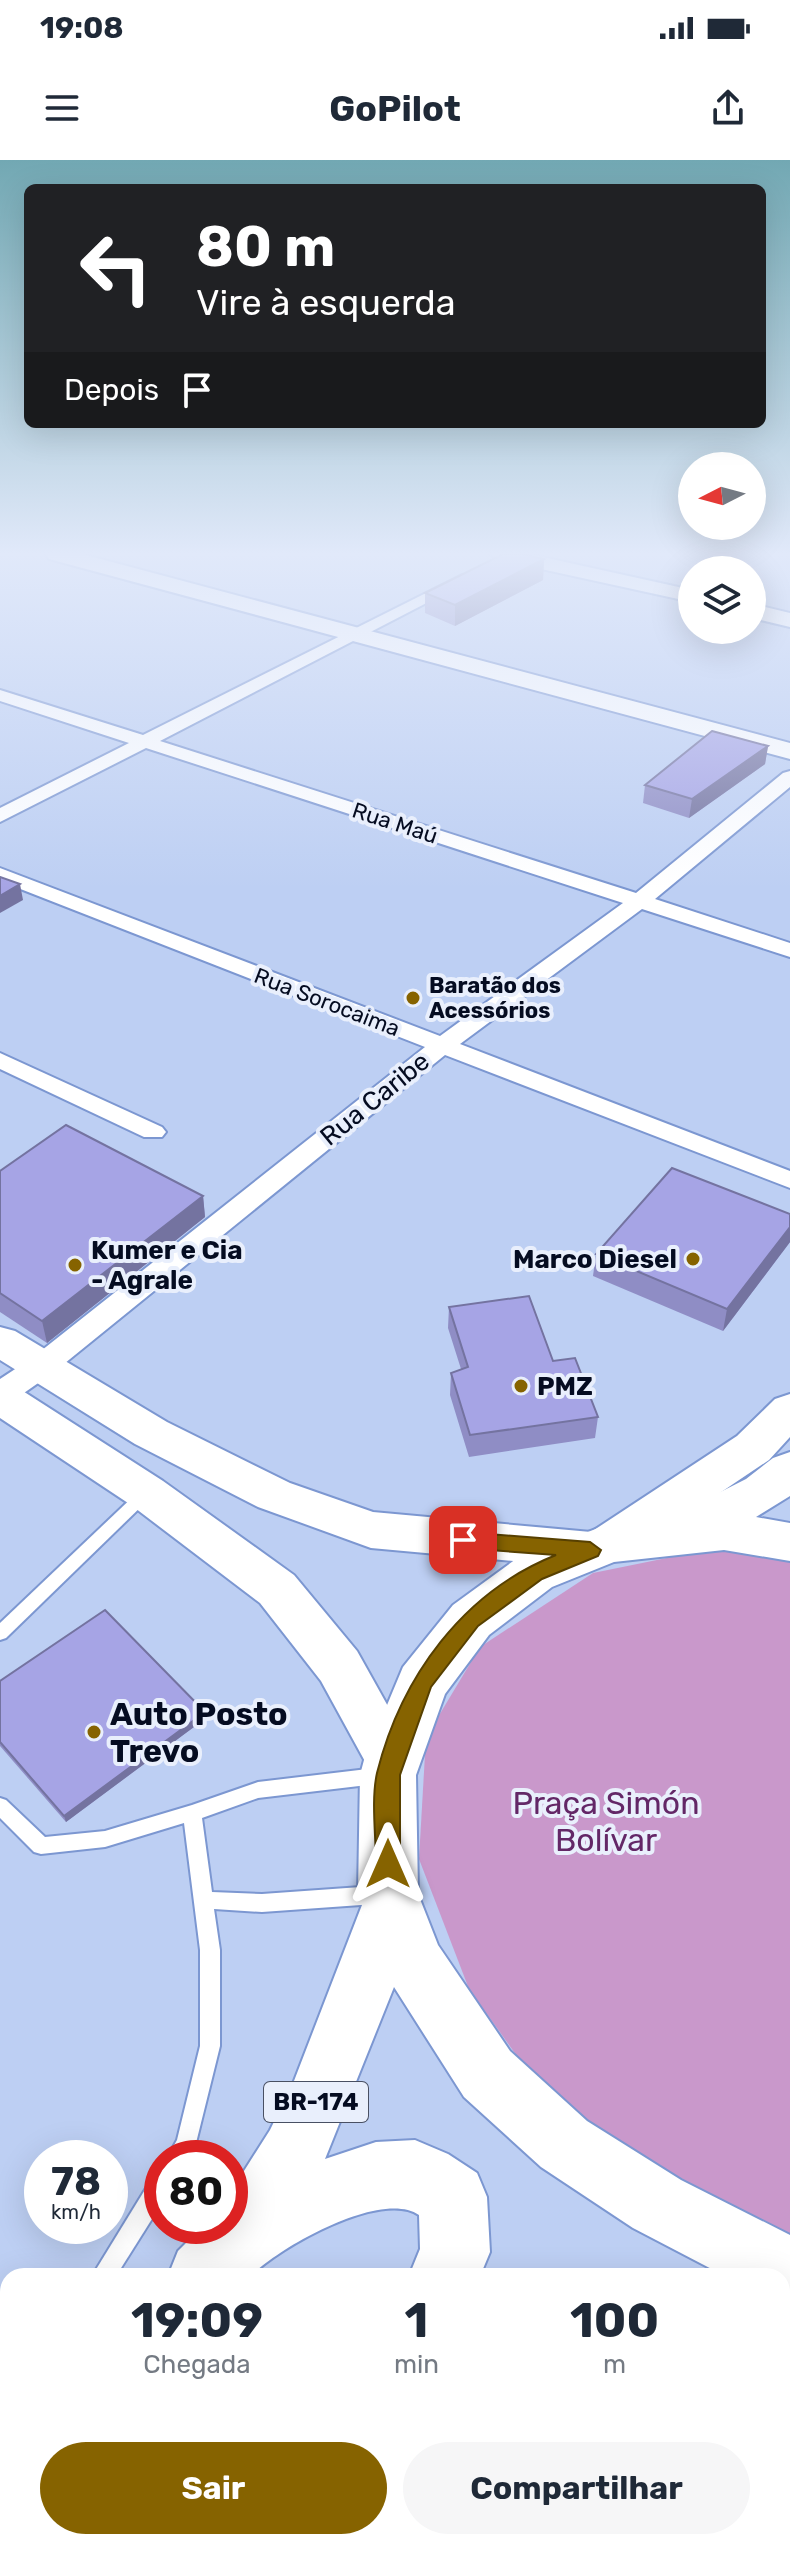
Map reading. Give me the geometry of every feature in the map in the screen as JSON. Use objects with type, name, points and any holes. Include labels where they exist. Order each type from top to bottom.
[{"type":"main road","points":[[471,665],[790,751]]},
{"type":"main road","points":[[552,665],[790,728]]},
{"type":"main road","points":[[0,1341],[178,1447],[274,1495],[371,1530],[600,1547]]},
{"type":"main road","points":[[0,1396],[147,1493],[277,1589],[339,1666],[390,1767]]},
{"type":"main road","points":[[672,1520],[753,1448],[790,1410]]},
{"type":"main road","points":[[672,1520],[763,1492],[790,1470]]},
{"type":"main road","name":"BR-174","points":[[216,2262],[281,2181],[346,2035],[390,1900],[390,1767],[422,1683],[471,1620],[534,1573],[672,1520],[790,1542]]},
{"type":"main road","name":"BR-174","points":[[390,1900],[414,1963],[487,2074],[564,2144],[657,2204],[782,2268]]},
{"type":"main road","points":[[216,2262],[308,2199],[373,2176],[414,2174],[453,2197],[455,2252],[448,2268]]},
{"type":"street","points":[[0,816],[293,665]]},
{"type":"street","name":"Rua Maú","points":[[0,695],[790,950]]},
{"type":"street","name":"Rua Caribe","points":[[0,1396],[43,1365],[440,1047],[640,901],[790,777]]},
{"type":"street","name":"Rua Sorocaima","points":[[0,874],[790,1180]]},
{"type":"street","points":[[0,1060],[153,1132]]},
{"type":"lane","points":[[0,1633],[147,1493]]},
{"type":"lane","points":[[0,1806],[41,1846],[105,1839],[258,1790],[390,1767]]},
{"type":"lane","points":[[188,2140],[210,2046],[210,1950],[192,1813]]},
{"type":"lane","points":[[204,1900],[262,1903],[390,1900]]},
{"type":"lane","points":[[108,2268],[144,2211]]},
{"type":"green space","name":"Praça Simón Bolívar","points":[[711,1549],[790,1557],[790,2244],[555,2109],[469,1989],[419,1859],[426,1737],[480,1647],[593,1573]]},
{"type":"building","points":[[712,731],[768,746],[692,799],[645,785]]},
{"type":"building","points":[[0,877],[20,884],[0,896]]},
{"type":"building","name":"Kumer e Cia - Agrale","points":[[66,1125],[203,1196],[42,1321],[0,1293],[0,1171]]},
{"type":"building","name":"Marco Diesel","points":[[672,1168],[790,1214],[790,1227],[727,1309],[596,1254]]},
{"type":"building","name":"PMZ","points":[[529,1296],[553,1361],[575,1358],[598,1417],[470,1435],[451,1373],[468,1367],[449,1307]]},
{"type":"building","name":"Auto Posto Trevo","points":[[105,1610],[205,1712],[64,1816],[0,1742],[0,1681]]},
{"type":"place","name":"Baratão dos Acessórios","points":[[413,998]]},
{"type":"place","name":"Marco Diesel","points":[[693,1259]]},
{"type":"place","name":"Kumer e Cia - Agrale","points":[[75,1265]]},
{"type":"place","name":"PMZ","points":[[521,1386]]},
{"type":"place","name":"Auto Posto Trevo","points":[[94,1732]]},
{"type":"route","points":[[388,1864],[388,1775],[422,1683],[471,1620],[534,1573],[590,1550],[463,1540]]}]
